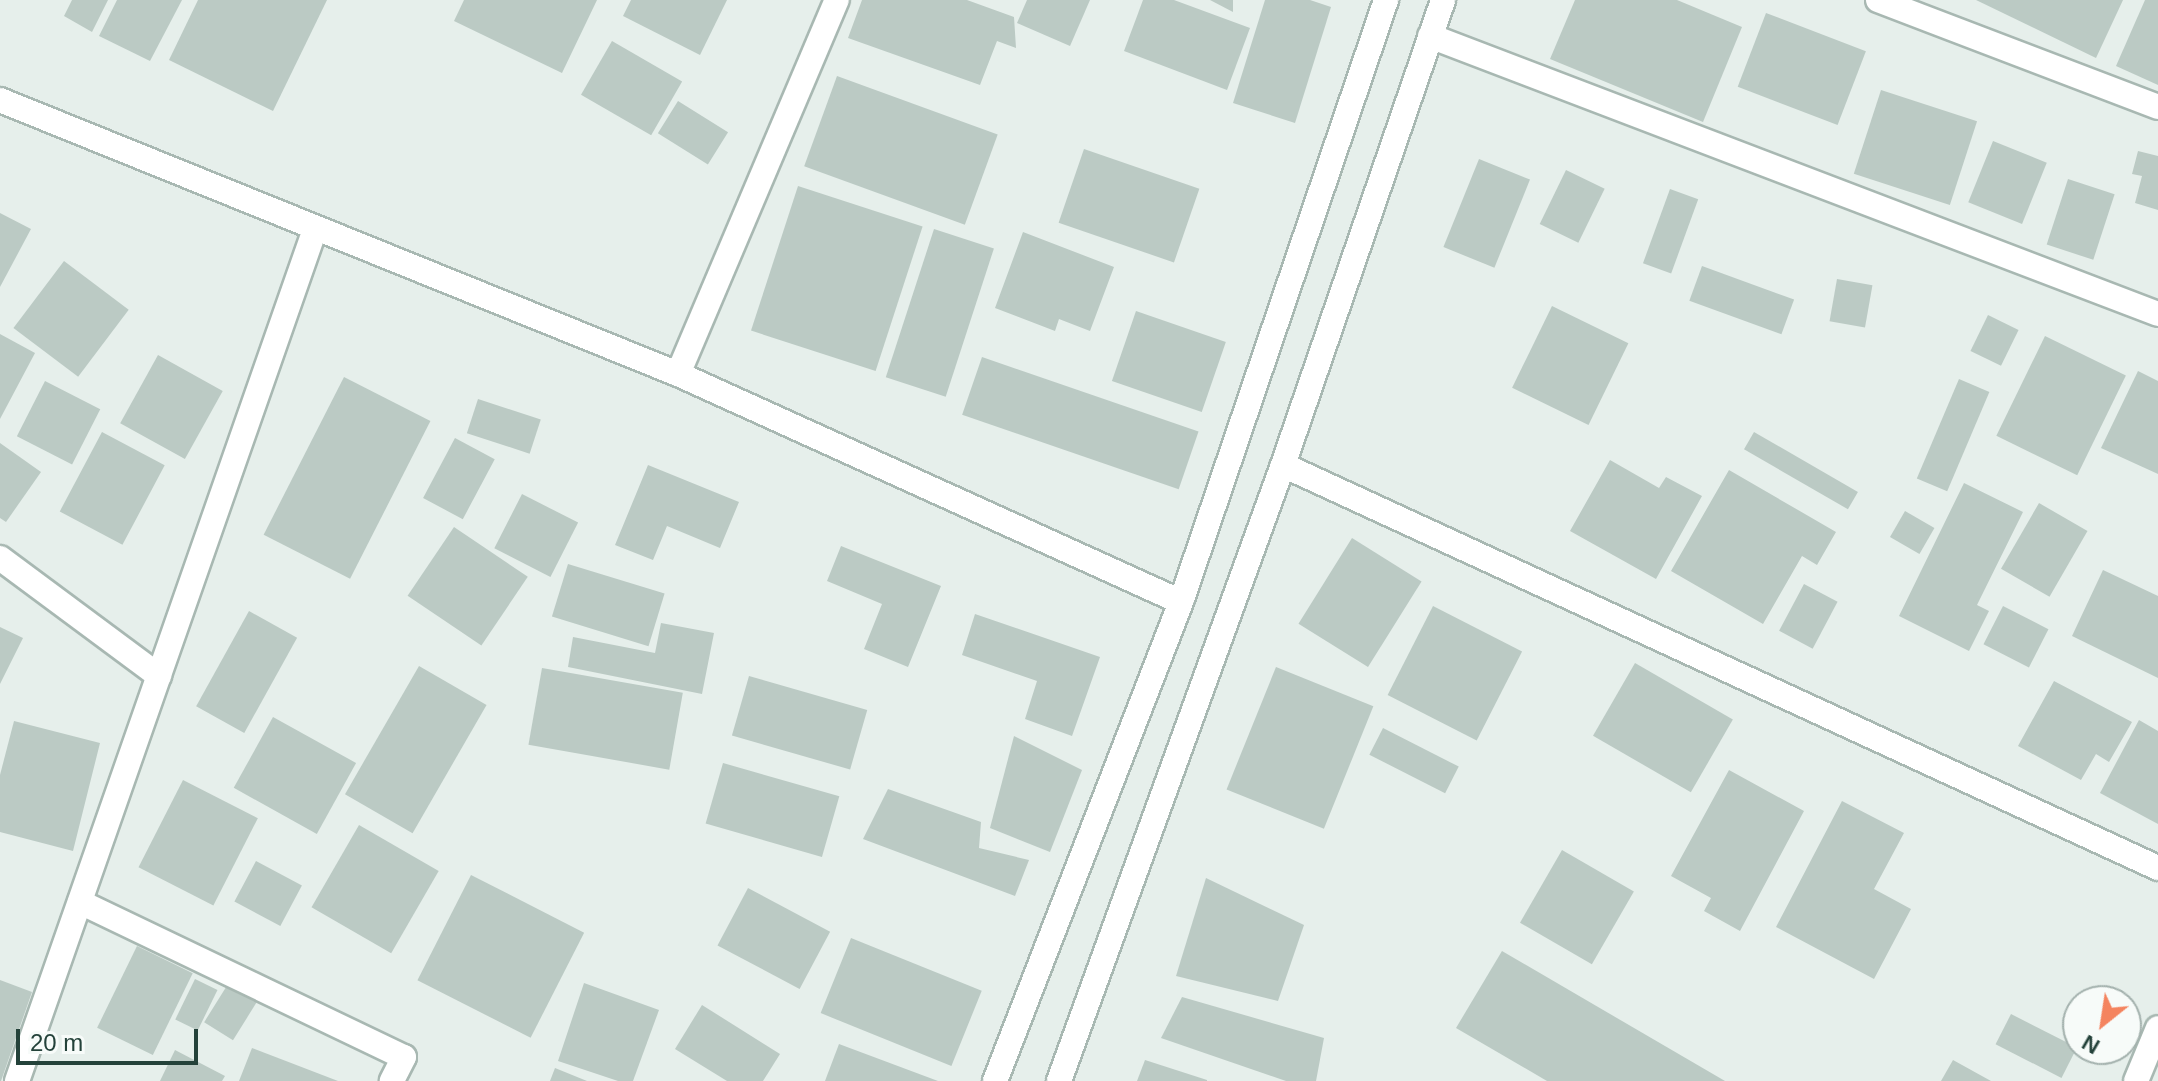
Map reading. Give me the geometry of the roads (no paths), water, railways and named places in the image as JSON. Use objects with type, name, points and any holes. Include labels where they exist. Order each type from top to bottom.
[{"type":"street","points":[[678,374],[837,0]]},
{"type":"street","points":[[995,1081],[1181,602],[1386,0]]},
{"type":"street","points":[[1059,1081],[1283,465],[1443,0]]},
{"type":"street","points":[[1878,0],[2158,107]]},
{"type":"street","points":[[1430,36],[2158,314]]},
{"type":"street","points":[[0,100],[678,374],[1181,602]]},
{"type":"street","points":[[17,1081],[315,229]]},
{"type":"street","points":[[1283,465],[2158,868]]},
{"type":"street","points":[[0,558],[159,676]]},
{"type":"street","points":[[80,902],[404,1057],[392,1081]]},
{"type":"street","points":[[2136,1081],[2158,1028]]}]
